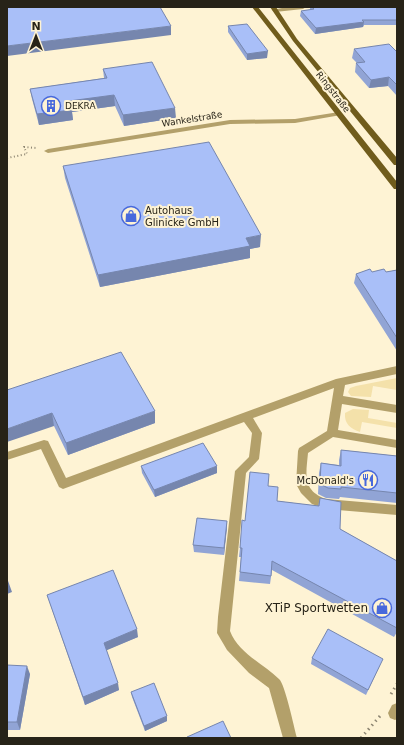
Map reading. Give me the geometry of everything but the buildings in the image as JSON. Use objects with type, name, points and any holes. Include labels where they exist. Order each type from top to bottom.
[{"type":"main road","name":"Ringstraße","points":[[255,7],[397,187]]},
{"type":"main road","name":"Ringstraße","points":[[274,9],[295,40],[397,163]]},
{"type":"street","points":[[274,9],[303,7]]},
{"type":"street","name":"Wankelstraße","points":[[48,151],[230,122],[295,121],[339,114]]},
{"type":"street","points":[[7,456],[44,444],[63,484],[340,382],[397,370]]},
{"type":"street","points":[[332,433],[340,382]]},
{"type":"street","points":[[338,399],[397,409]]},
{"type":"street","points":[[246,416],[257,433],[254,459],[241,471],[224,617],[224,632],[231,647],[263,676],[275,684],[290,738]]},
{"type":"street","points":[[397,444],[332,433],[303,451],[301,481],[303,489],[308,496],[316,501],[326,504],[397,510]]},
{"type":"path","points":[[7,158],[27,154],[24,147],[48,151]]},
{"type":"shaded area","points":[[397,378],[397,390],[373,386],[371,397],[351,396],[348,392],[350,388],[356,386]]},
{"type":"shaded area","points":[[353,409],[369,410],[368,418],[397,423],[397,428],[362,422],[360,432],[357,431],[349,426],[345,417],[345,413]]},
{"type":"place","name":"DEKRA","points":[[51,106]]},
{"type":"place","name":"Autohaus Glinicke GmbH","points":[[131,216]]},
{"type":"place","name":"McDonald's","points":[[368,480]]},
{"type":"place","name":"XTiP Sportwetten","points":[[382,608]]}]
